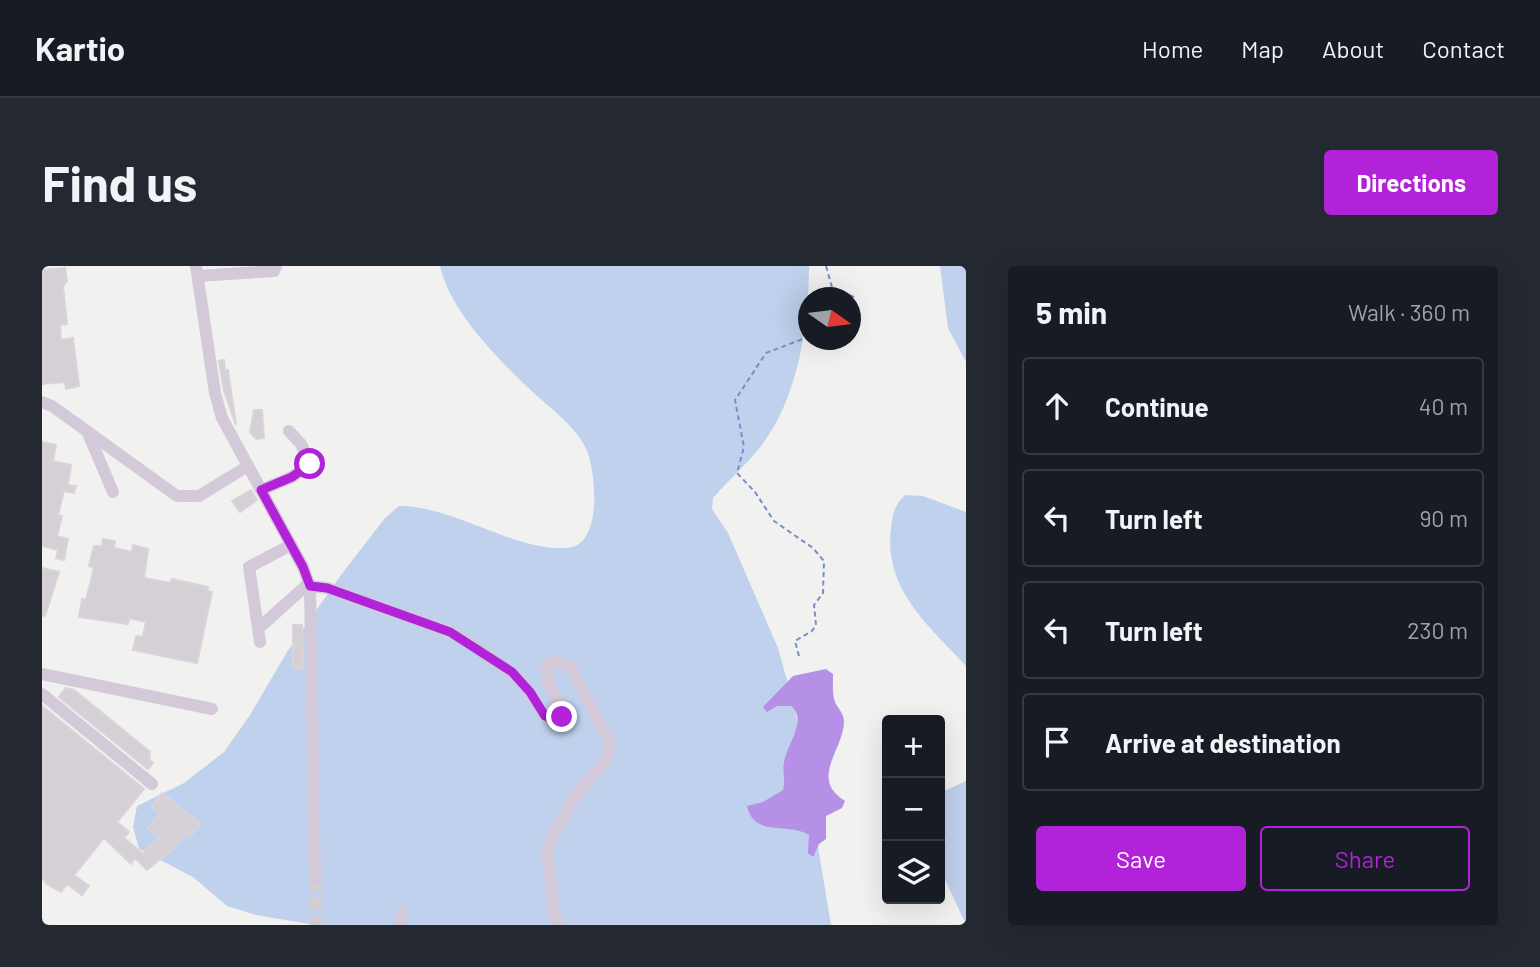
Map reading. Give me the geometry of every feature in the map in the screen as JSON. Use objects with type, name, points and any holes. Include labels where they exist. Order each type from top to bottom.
[{"type":"street","points":[[276,266],[274,271],[197,271],[215,393],[229,434],[291,545],[310,585],[316,879]]},
{"type":"street","points":[[42,402],[87,430],[177,496],[199,496],[248,466]]},
{"type":"street","points":[[87,430],[113,492]]},
{"type":"street","points":[[261,490],[292,477],[314,461],[289,430]]},
{"type":"street","points":[[260,642],[248,575],[250,567],[291,545]]},
{"type":"street","points":[[259,628],[310,585]]},
{"type":"street","points":[[310,585],[327,588],[450,632],[512,672],[550,719],[559,720],[563,710],[548,682],[546,669],[551,661],[570,666],[610,744],[606,760],[573,799],[547,847],[554,914],[559,925]]},
{"type":"street","points":[[42,674],[212,709]]},
{"type":"street","points":[[42,694],[152,784]]},
{"type":"path","points":[[826,266],[833,287]]},
{"type":"path","points":[[798,341],[766,353],[735,400],[744,447],[737,473],[755,492],[774,521],[813,548],[824,561],[823,593],[814,605],[816,625],[812,631],[795,641],[799,656]]},
{"type":"shaded area","points":[[440,266],[809,266],[808,287],[798,287],[798,350],[801,350],[784,406],[761,446],[713,498],[712,509],[728,533],[778,648],[795,709],[831,925],[315,925],[256,915],[227,906],[193,877],[139,849],[133,827],[137,806],[184,783],[224,752],[250,715],[287,652],[341,575],[385,518],[399,506],[442,513],[526,543],[547,547],[567,548],[579,544],[587,535],[592,522],[594,491],[590,462],[583,443],[565,421],[479,337],[446,284]]},
{"type":"shaded area","points":[[940,266],[966,266],[966,362],[948,328]]},
{"type":"shaded area","points":[[905,495],[923,496],[966,512],[966,666],[912,605],[894,570],[890,550],[893,514]]},
{"type":"shaded area","points":[[826,669],[833,674],[834,699],[844,722],[831,764],[830,783],[845,801],[842,808],[826,816],[826,839],[819,844],[813,857],[808,853],[809,835],[801,831],[764,826],[751,816],[747,806],[763,802],[783,790],[784,762],[797,725],[798,718],[791,706],[777,706],[767,712],[763,707],[793,676]]},
{"type":"shaded area","points":[[966,781],[966,925],[945,879],[945,791]]},
{"type":"building","points":[[65,268],[67,281],[63,286],[67,324],[60,325],[61,340],[73,338],[79,386],[66,389],[65,382],[43,384],[42,377],[42,270]]},
{"type":"building","points":[[224,360],[225,370],[228,370],[236,425],[224,391],[219,361]]},
{"type":"building","points":[[254,410],[262,410],[264,438],[256,439],[250,432]]},
{"type":"building","points":[[42,442],[56,445],[53,461],[71,465],[68,485],[76,486],[74,493],[64,491],[58,515],[62,516],[57,536],[68,539],[64,560],[56,558],[58,550],[42,546]]},
{"type":"building","points":[[251,490],[257,500],[240,512],[232,501]]},
{"type":"building","points":[[103,539],[115,541],[114,548],[132,552],[133,545],[148,549],[144,578],[171,583],[172,579],[208,587],[207,591],[212,592],[197,663],[133,650],[136,636],[143,637],[146,622],[129,618],[128,624],[79,617],[82,599],[86,600],[94,568],[89,566],[94,546],[102,546]]},
{"type":"building","points":[[42,568],[59,572],[45,616],[42,615]]},
{"type":"building","points":[[293,625],[302,625],[303,669],[293,668]]},
{"type":"building","points":[[66,688],[74,690],[150,752],[149,759],[153,763],[148,769],[59,697]]},
{"type":"building","points":[[42,706],[144,789],[117,822],[129,832],[124,838],[143,854],[160,837],[148,828],[160,813],[152,807],[162,793],[200,824],[190,837],[186,833],[174,848],[147,870],[135,858],[131,864],[104,838],[74,875],[89,886],[82,895],[67,884],[61,892],[47,884],[42,878]]},
{"type":"tunnel","points":[[315,879],[316,923]]},
{"type":"route","points":[[310,464],[292,477],[261,490],[303,567],[310,586],[327,588],[450,632],[512,672],[530,692],[545,716],[554,720],[562,717]]}]
